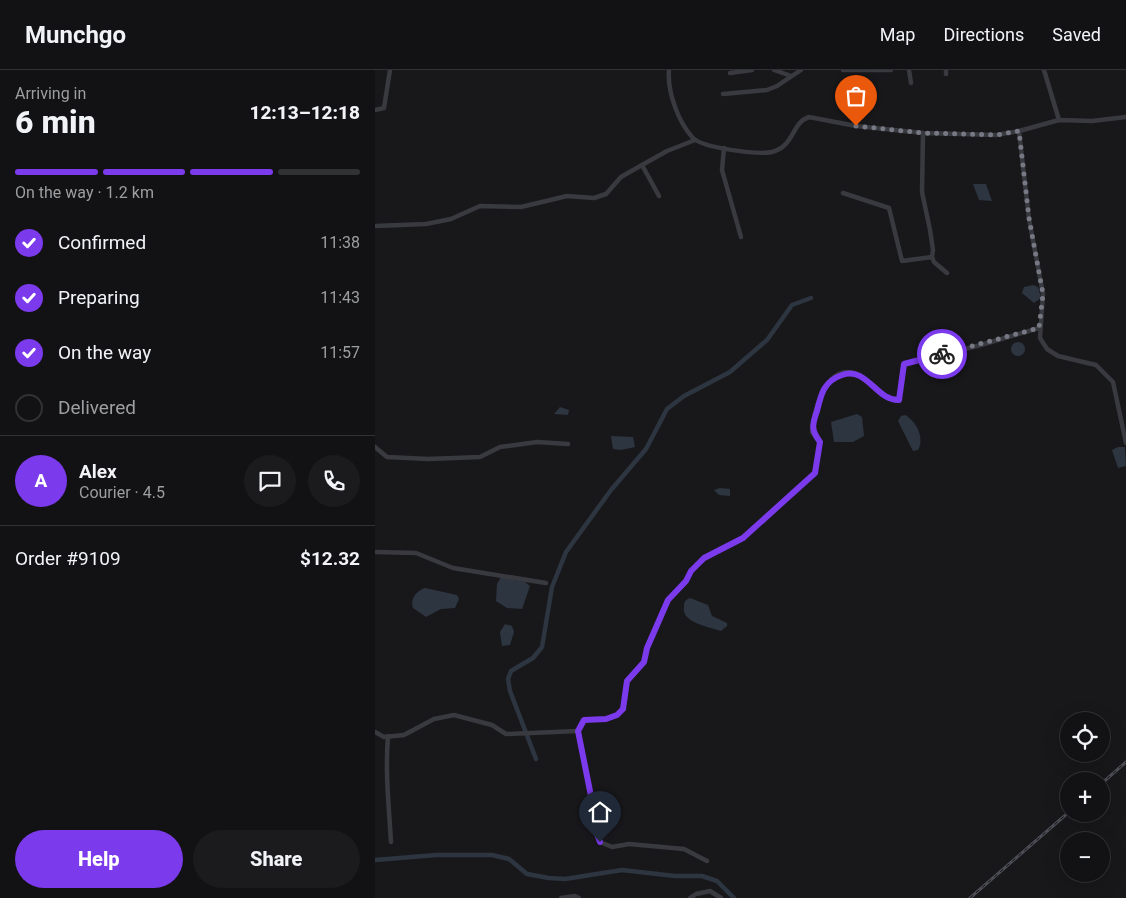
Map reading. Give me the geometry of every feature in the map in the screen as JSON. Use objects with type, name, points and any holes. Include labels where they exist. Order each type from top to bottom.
[{"type":"street","points":[[375,110],[383,110],[390,70]]},
{"type":"street","points":[[669,70],[668,83],[677,108],[685,127],[695,140]]},
{"type":"street","points":[[730,74],[752,70]]},
{"type":"street","points":[[774,70],[791,76]]},
{"type":"street","points":[[723,94],[767,90],[777,86],[801,70]]},
{"type":"street","points":[[843,70],[888,70]]},
{"type":"street","points":[[909,70],[911,83]]},
{"type":"street","points":[[1044,70],[1059,120]]},
{"type":"street","points":[[375,226],[426,224],[451,219],[480,206],[521,207],[567,196],[595,198],[606,194],[621,177],[667,151],[695,140],[724,148],[772,152],[792,138],[797,124],[809,117],[856,126],[923,133],[996,135],[1059,120],[1092,121],[1126,117]]},
{"type":"street","points":[[1019,131],[1029,218],[1043,294],[1039,328],[1040,338],[1047,349],[1058,356],[1097,365],[1113,382],[1126,443]]},
{"type":"street","points":[[923,133],[922,192],[930,230],[933,250],[932,257],[934,262],[947,273]]},
{"type":"street","points":[[724,148],[721,170],[741,237]]},
{"type":"street","points":[[642,165],[659,196]]},
{"type":"street","points":[[843,192],[889,208],[901,262],[932,257]]},
{"type":"street","points":[[707,861],[684,850],[629,844],[612,847],[600,842],[593,824],[591,796],[578,731],[584,720],[606,719],[617,715],[623,709],[627,681],[644,662],[647,648],[668,600],[686,581],[691,571],[704,558],[743,538],[815,473],[820,442],[812,432],[812,426],[822,392],[831,379],[847,373],[855,373],[888,397],[899,400],[904,364],[1039,328]]},
{"type":"street","points":[[375,447],[391,458],[427,459],[480,457],[500,447],[537,442],[568,444]]},
{"type":"street","points":[[375,552],[416,553],[453,568],[546,583]]},
{"type":"street","points":[[375,732],[387,736],[404,735],[434,719],[454,715],[492,725],[503,733],[578,731]]},
{"type":"street","points":[[387,736],[385,767],[391,842]]},
{"type":"street","points":[[690,898],[696,894],[710,891],[721,898]]},
{"type":"street","points":[[561,898],[575,896],[579,898]]},
{"type":"shaded area","points":[[973,184],[986,184],[992,201],[979,200]]},
{"type":"shaded area","points":[[1033,285],[1038,287],[1041,298],[1034,303],[1022,293],[1024,287]]},
{"type":"shaded area","points":[[1015,342],[1021,342],[1025,349],[1021,356],[1015,356],[1011,352],[1011,346]]},
{"type":"shaded area","points":[[560,407],[569,410],[568,415],[554,414]]},
{"type":"shaded area","points":[[857,414],[862,417],[864,436],[853,442],[834,442],[831,422]]},
{"type":"shaded area","points":[[905,415],[913,421],[920,435],[918,450],[913,451],[898,421],[901,416]]},
{"type":"shaded area","points":[[611,436],[633,437],[635,447],[621,450],[613,449]]},
{"type":"shaded area","points":[[1118,447],[1125,447],[1126,466],[1118,468],[1112,450]]},
{"type":"shaded area","points":[[720,488],[730,489],[730,496],[719,495],[714,490]]},
{"type":"shaded area","points":[[501,577],[525,582],[530,586],[522,609],[507,608],[496,601],[497,584]]},
{"type":"shaded area","points":[[425,588],[457,595],[459,599],[455,608],[441,609],[426,617],[413,608],[412,605],[415,596]]},
{"type":"shaded area","points":[[690,598],[708,605],[712,616],[727,623],[727,626],[721,631],[691,621],[684,612],[685,602]]},
{"type":"shaded area","points":[[505,624],[512,626],[514,632],[510,645],[502,646],[500,632]]},
{"type":"waterway","points":[[536,759],[510,691],[508,679],[511,671],[533,658],[542,647],[552,587],[566,552],[611,490],[646,449],[667,409],[684,396],[730,372],[767,340],[792,305],[811,298]]},
{"type":"waterway","points":[[375,860],[436,855],[492,855],[509,859],[527,874],[549,878],[565,879],[622,870],[675,876],[702,876],[717,881],[734,898]]},
{"type":"railway","points":[[1110,776],[1126,762]]},
{"type":"railway","points":[[970,898],[1060,820]]},
{"type":"way so far","points":[[856,126],[923,133],[996,135],[1019,131],[1029,218],[1043,294],[1042,320],[1039,328],[942,354]]},
{"type":"route","points":[[600,842],[593,824],[591,796],[578,731],[584,720],[606,719],[617,715],[623,709],[627,681],[631,674],[644,662],[647,648],[668,600],[704,558],[743,538],[815,473],[819,462],[820,442],[812,432],[812,426],[822,392],[825,385],[831,379],[847,373],[855,373],[888,397],[899,400],[901,399],[904,364],[942,354]]}]
